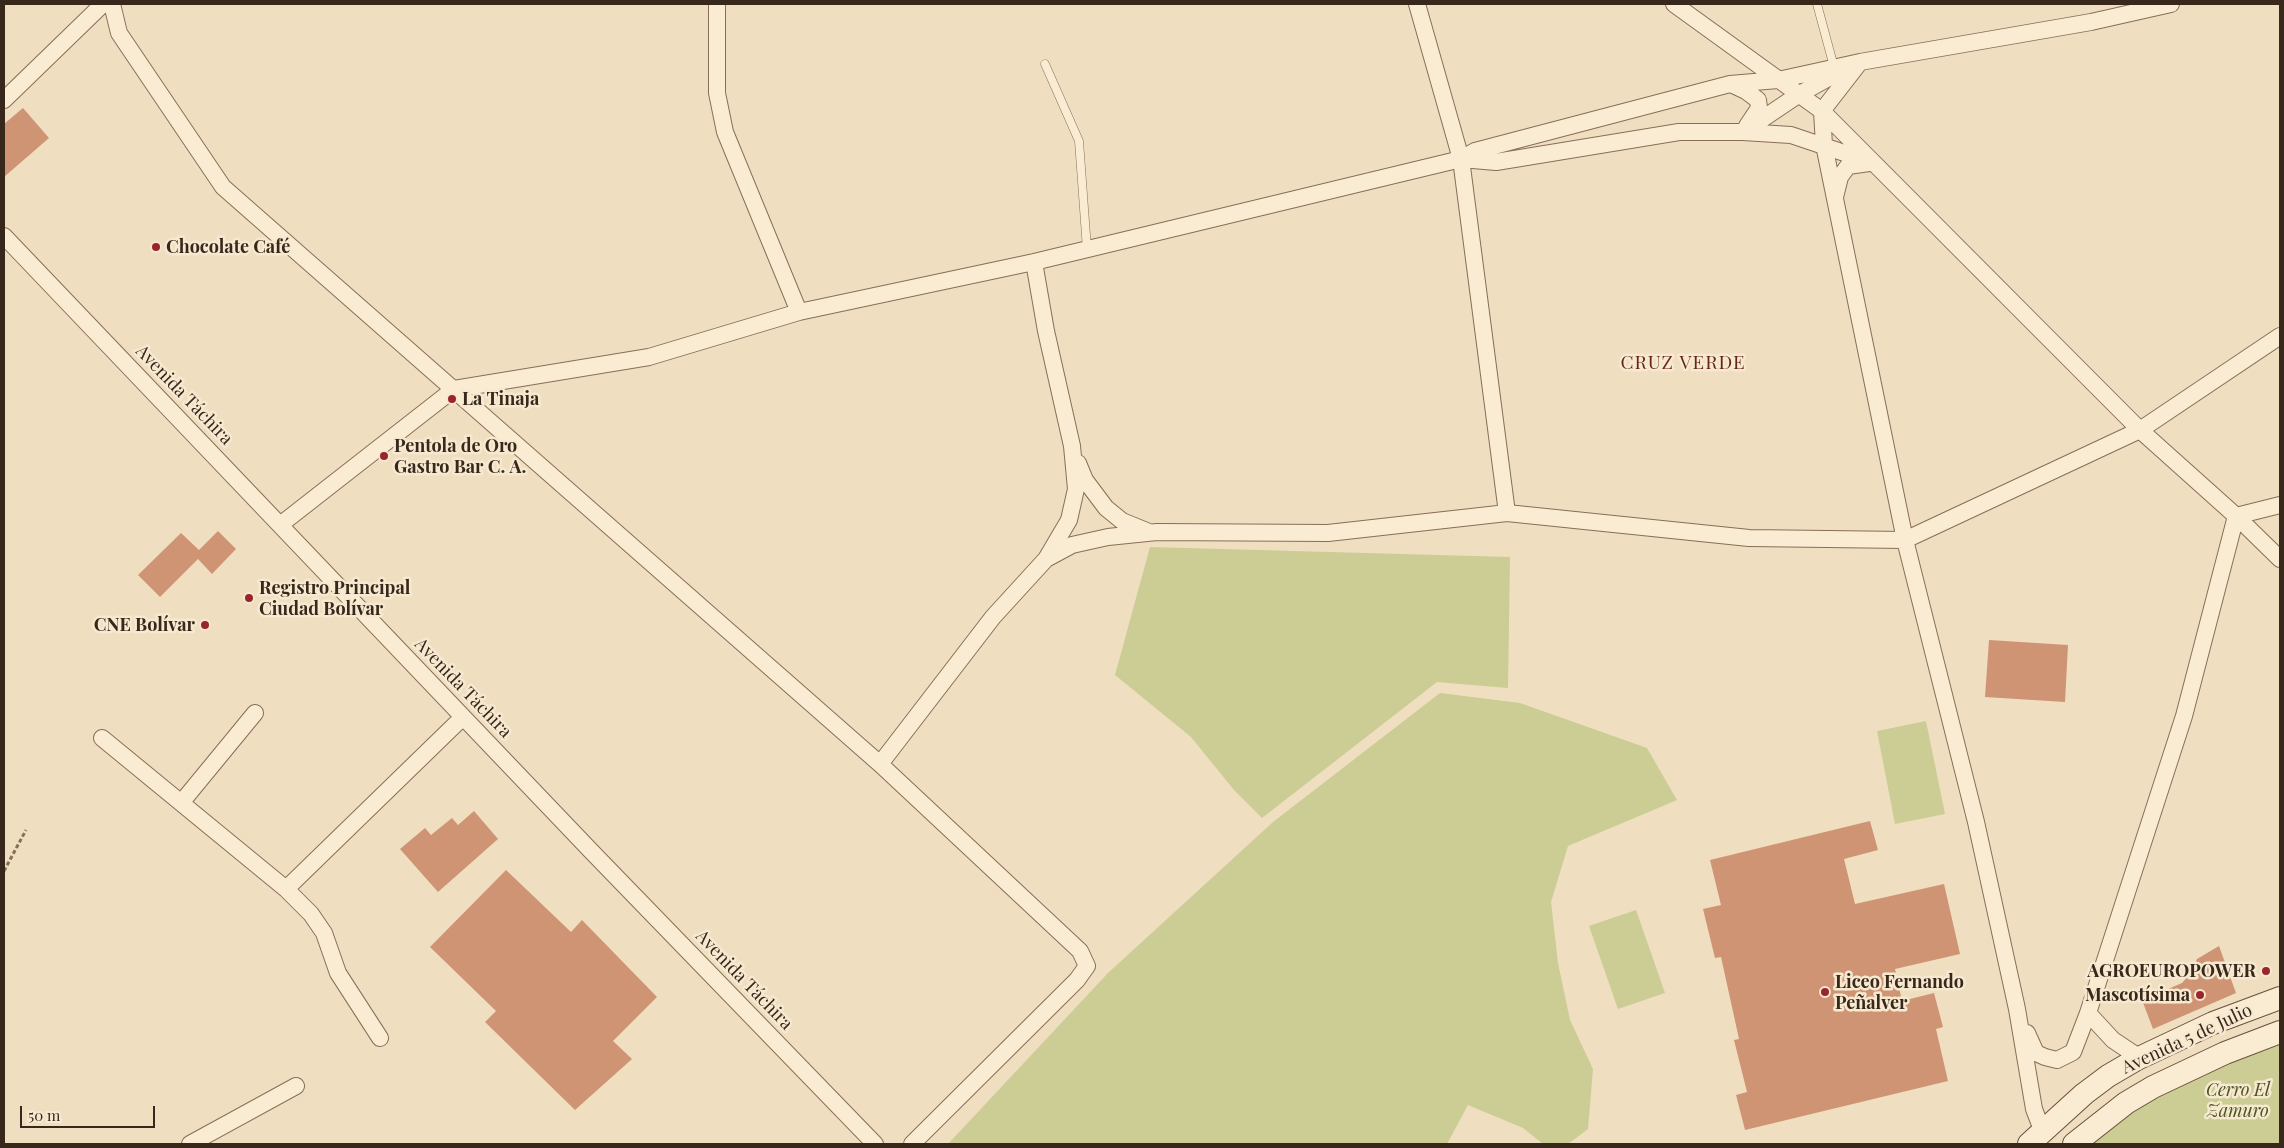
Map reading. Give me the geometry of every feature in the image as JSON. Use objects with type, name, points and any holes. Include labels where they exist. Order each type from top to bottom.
[{"type":"street","points":[[4,100],[103,4]]},
{"type":"street","points":[[112,4],[119,33],[223,187],[880,764],[1080,951],[1087,966],[1077,980],[912,1144]]},
{"type":"street","points":[[717,4],[717,93],[724,132],[799,312]]},
{"type":"street","points":[[1417,4],[1461,159],[1507,513]]},
{"type":"street","points":[[1674,4],[1822,111],[2140,430],[2236,516],[2280,559]]},
{"type":"street","points":[[1461,159],[1475,150],[1730,84],[1778,80],[1860,62],[2091,22],[2171,4]]},
{"type":"street","points":[[1743,132],[1798,95],[1860,62]]},
{"type":"street","points":[[1860,62],[1822,111],[1824,146],[1905,540],[1976,822],[2017,1010],[2034,1109],[2035,1137]]},
{"type":"street","points":[[1730,84],[1746,91],[1758,100],[1758,108],[1743,132]]},
{"type":"street","points":[[280,525],[454,389],[649,357],[799,312],[1034,262],[1461,159],[1496,162],[1679,132],[1743,132],[1791,135],[1874,163]]},
{"type":"street","points":[[1834,199],[1840,177],[1848,166],[1874,163]]},
{"type":"street","name":"Avenida Táchira","points":[[4,236],[463,717],[875,1144]]},
{"type":"street","points":[[880,764],[993,617],[1046,559],[1069,520],[1076,489],[1072,446],[1046,331],[1034,262]]},
{"type":"street","points":[[1046,559],[1072,545],[1108,537],[1151,533],[1328,533],[1507,513],[1749,538],[1905,540],[2140,430],[2280,336]]},
{"type":"street","points":[[1072,446],[1085,480],[1106,508],[1122,521],[1151,533]]},
{"type":"street","points":[[2236,516],[2280,505]]},
{"type":"street","points":[[2017,1010],[2036,1053],[2057,1060],[2073,1052],[2088,1014],[2184,716],[2236,516]]},
{"type":"street","points":[[181,803],[255,714]]},
{"type":"street","points":[[286,889],[463,717]]},
{"type":"street","points":[[102,738],[286,889],[311,914],[319,924],[338,973],[380,1038]]},
{"type":"street","name":"Avenida 5 de Julio","points":[[2035,1137],[2108,1076],[2140,1058],[2213,1023],[2280,998]]},
{"type":"street","points":[[2088,1014],[2113,1040],[2140,1058]]},
{"type":"street","name":"Avenida 5 de Julio","points":[[2074,1144],[2126,1103],[2153,1087],[2225,1053],[2280,1032]]},
{"type":"street","points":[[190,1144],[296,1086]]},
{"type":"lane","points":[[1817,4],[1834,67]]},
{"type":"lane","points":[[1045,64],[1079,141],[1087,249]]},
{"type":"path","points":[[4,870],[26,830]]},
{"type":"green space","points":[[1150,547],[1510,557],[1508,688],[1437,682],[1262,818],[1234,790],[1191,737],[1115,675]]},
{"type":"green space","points":[[1440,693],[1520,703],[1647,748],[1677,800],[1568,846],[1551,902],[1558,963],[1570,1020],[1593,1069],[1588,1129],[1568,1144],[1543,1144],[1523,1128],[1468,1105],[1447,1144],[948,1144],[1108,973],[1273,822]]},
{"type":"green space","points":[[1926,721],[1945,814],[1895,824],[1877,731]]},
{"type":"green space","points":[[1636,910],[1665,993],[1618,1009],[1589,926]]},
{"type":"green space","name":"Cerro El Zamuro","points":[[2280,1040],[2280,1144],[2083,1144],[2140,1101]]},
{"type":"building","points":[[23,108],[49,138],[4,177],[4,124]]},
{"type":"building","points":[[218,531],[236,549],[212,574],[198,559],[160,597],[138,575],[181,533],[199,550]]},
{"type":"building","points":[[1989,640],[2068,645],[2065,702],[1985,697]]},
{"type":"building","points":[[474,811],[498,839],[438,892],[400,849],[425,828],[431,835],[452,818],[458,825]]},
{"type":"building","points":[[1870,821],[1878,850],[1844,859],[1855,904],[1944,884],[1960,954],[1895,969],[1902,1001],[1934,993],[1943,1027],[1936,1029],[1948,1081],[1745,1130],[1736,1095],[1747,1092],[1734,1040],[1739,1039],[1721,957],[1715,958],[1703,909],[1721,905],[1710,860]]},
{"type":"building","points":[[506,870],[571,932],[582,920],[657,997],[613,1041],[632,1059],[575,1110],[485,1022],[496,1011],[430,947]]},
{"type":"building","points":[[2219,946],[2236,993],[2153,1029],[2142,1000],[2182,983],[2190,974],[2197,959]]},
{"type":"place","name":"Chocolate Café","points":[[156,247]]},
{"type":"place","name":"La Tinaja","points":[[452,399]]},
{"type":"place","name":"Pentola de Oro Gastro Bar C. A.","points":[[384,456]]},
{"type":"place","name":"Registro Principal Ciudad Bolívar","points":[[249,598]]},
{"type":"place","name":"CNE Bolívar","points":[[205,625]]},
{"type":"place","name":"AGROEUROPOWER","points":[[2266,971]]},
{"type":"place","name":"Liceo Fernando Peñalver","points":[[1825,992]]},
{"type":"place","name":"Mascotísima","points":[[2200,995]]},
{"type":"district","name":"CRUZ VERDE","points":[[1683,363]]}]
